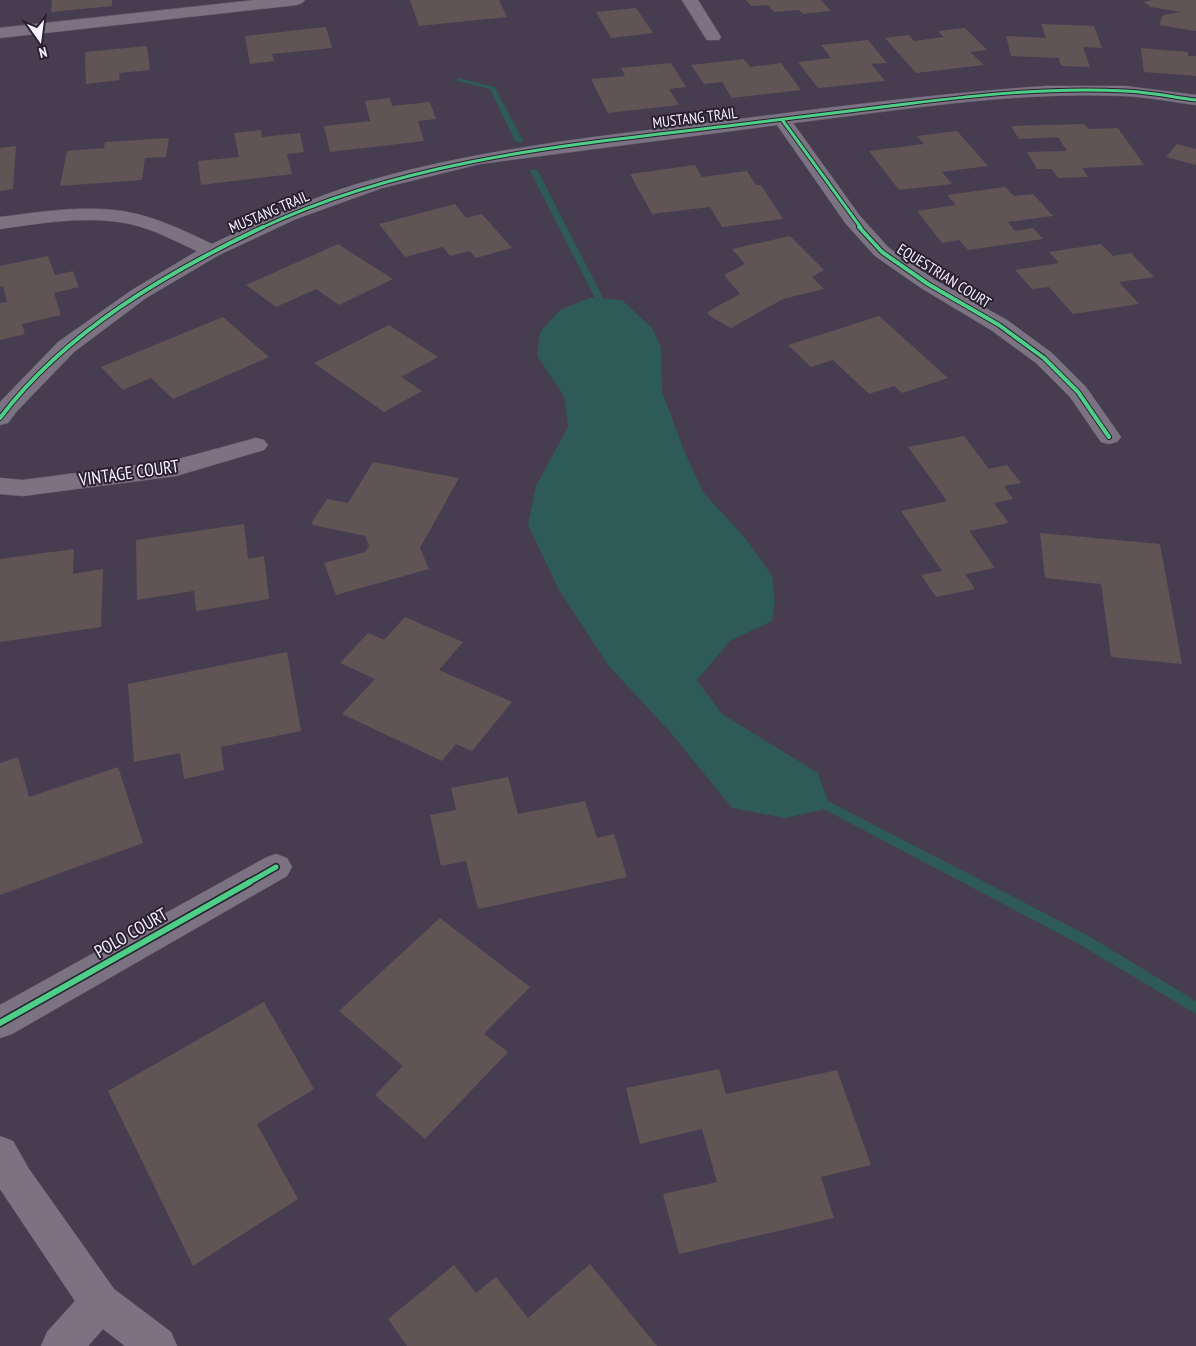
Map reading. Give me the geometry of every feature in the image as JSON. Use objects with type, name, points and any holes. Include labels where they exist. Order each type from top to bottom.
[{"type":"street","points":[[0,33],[297,0]]},
{"type":"street","points":[[690,0],[713,37]]},
{"type":"street","name":"MUSTANG TRAIL","points":[[0,418],[9,406],[66,347],[139,294],[212,251],[289,214],[368,187],[471,162],[568,146],[783,121],[970,96],[1047,91],[1125,91],[1196,100]]},
{"type":"street","name":"EQUESTRIAN COURT","points":[[783,121],[853,220],[882,252],[928,284],[999,325],[1044,358],[1078,392],[1109,437]]},
{"type":"street","points":[[0,223],[71,215],[123,217],[168,231],[212,251]]},
{"type":"street","name":"VINTAGE COURT","points":[[0,486],[23,488],[176,468],[256,445]]},
{"type":"street","name":"POLO COURT","points":[[0,1023],[276,866]]},
{"type":"street","points":[[0,1154],[16,1182],[100,1303],[157,1346]]},
{"type":"street","points":[[61,1346],[100,1303]]},
{"type":"shaded area","points":[[589,298],[622,300],[652,328],[661,347],[662,391],[683,448],[703,492],[746,539],[772,576],[775,601],[772,621],[730,641],[697,680],[722,714],[818,773],[830,808],[785,818],[732,808],[671,733],[608,665],[559,590],[528,525],[536,486],[568,427],[564,396],[537,356],[540,332],[560,310]]},
{"type":"building","points":[[52,0],[112,0],[112,6],[51,12]]},
{"type":"building","points":[[410,0],[499,0],[507,17],[419,26]]},
{"type":"building","points":[[746,0],[821,0],[831,11],[803,14],[799,10],[774,12],[768,5],[751,6]]},
{"type":"building","points":[[1153,0],[1196,0],[1196,31],[1159,25],[1163,15],[1181,12],[1151,7],[1143,2]]},
{"type":"building","points":[[636,8],[653,33],[611,38],[596,12]]},
{"type":"building","points":[[1041,24],[1094,26],[1102,48],[1083,47],[1090,67],[1061,66],[1059,58],[1011,56],[1006,36],[1046,38]]},
{"type":"building","points":[[326,27],[332,48],[272,54],[274,61],[250,64],[245,36]]},
{"type":"building","points":[[965,28],[987,50],[970,52],[984,65],[916,73],[885,38],[909,35],[914,41],[944,37],[938,31]]},
{"type":"building","points":[[868,40],[887,63],[871,64],[885,81],[818,88],[798,62],[831,58],[821,45]]},
{"type":"building","points":[[147,46],[150,70],[119,73],[120,80],[86,84],[85,52]]},
{"type":"building","points":[[1141,48],[1188,52],[1188,56],[1196,56],[1196,76],[1144,72]]},
{"type":"building","points":[[744,59],[750,67],[781,63],[801,90],[732,98],[722,82],[704,84],[691,65]]},
{"type":"building","points":[[671,63],[686,87],[669,89],[679,105],[608,113],[591,79],[625,76],[621,68]]},
{"type":"building","points":[[390,98],[392,106],[430,102],[436,119],[418,121],[424,141],[330,152],[324,126],[370,121],[365,101]]},
{"type":"building","points":[[1084,124],[1088,129],[1118,128],[1144,165],[1082,168],[1088,177],[1058,178],[1052,169],[1037,169],[1027,152],[1067,151],[1058,137],[1019,139],[1011,126]]},
{"type":"building","points":[[261,130],[262,137],[300,133],[304,152],[287,154],[292,174],[201,185],[198,161],[239,157],[234,133]]},
{"type":"building","points":[[957,131],[988,166],[942,172],[952,184],[899,190],[869,151],[924,144],[917,136]]},
{"type":"building","points":[[169,138],[166,157],[145,158],[142,180],[60,186],[67,151],[104,148],[105,142]]},
{"type":"building","points":[[1177,144],[1196,149],[1196,165],[1166,157]]},
{"type":"building","points":[[16,146],[13,189],[0,191],[0,148]]},
{"type":"building","points":[[695,165],[702,177],[747,171],[756,185],[761,185],[783,219],[722,227],[710,207],[652,214],[630,174]]},
{"type":"building","points":[[1005,187],[1014,196],[1033,194],[1053,216],[1008,222],[1015,231],[1033,228],[1043,239],[968,250],[959,240],[942,243],[917,211],[956,205],[947,195]]},
{"type":"building","points":[[455,204],[466,218],[482,214],[512,248],[476,258],[470,251],[450,256],[443,247],[405,257],[379,224]]},
{"type":"building","points":[[790,236],[824,270],[812,277],[824,289],[783,299],[731,328],[710,316],[707,312],[740,294],[724,275],[745,264],[732,249]]},
{"type":"building","points":[[338,244],[393,279],[339,305],[316,289],[276,307],[246,285]]},
{"type":"building","points":[[1101,244],[1113,256],[1131,253],[1154,277],[1119,282],[1139,304],[1073,314],[1049,287],[1032,289],[1015,270],[1059,263],[1049,252]]},
{"type":"building","points":[[48,256],[55,275],[73,271],[79,287],[54,293],[61,315],[22,324],[25,334],[0,340],[0,303],[7,302],[3,286],[0,287],[0,266]]},
{"type":"building","points":[[879,316],[948,378],[902,393],[894,386],[869,394],[833,360],[811,367],[788,345]]},
{"type":"building","points":[[223,317],[269,357],[173,399],[151,378],[123,390],[101,367]]},
{"type":"building","points":[[389,325],[438,357],[401,377],[422,391],[384,412],[314,363]]},
{"type":"building","points":[[964,436],[989,469],[1007,465],[1021,483],[1004,486],[1013,499],[994,503],[1009,523],[969,531],[995,568],[965,574],[975,589],[936,597],[921,575],[942,571],[901,511],[947,501],[908,447]]},
{"type":"building","points":[[373,462],[459,478],[420,548],[429,569],[336,595],[324,563],[365,552],[369,546],[365,536],[313,525],[312,522],[327,499],[348,503]]},
{"type":"building","points":[[244,524],[248,559],[264,556],[269,599],[196,611],[194,591],[137,600],[136,540]]},
{"type":"building","points":[[1040,533],[1160,544],[1182,664],[1111,657],[1101,584],[1045,578]]},
{"type":"building","points":[[74,549],[73,574],[103,569],[101,627],[0,642],[0,559]]},
{"type":"building","points":[[405,617],[463,642],[439,670],[512,702],[472,751],[456,744],[442,761],[342,714],[375,679],[340,663],[368,633],[384,640]]},
{"type":"building","points":[[287,652],[301,731],[221,747],[224,770],[184,779],[180,753],[134,762],[128,684]]},
{"type":"building","points":[[18,757],[29,797],[118,767],[143,843],[0,895],[0,763]]},
{"type":"building","points":[[508,777],[518,814],[585,801],[597,838],[614,834],[627,877],[478,909],[466,861],[441,866],[430,815],[456,810],[451,788]]},
{"type":"building","points":[[440,918],[530,987],[484,1034],[508,1052],[425,1139],[375,1095],[403,1066],[339,1011]]},
{"type":"building","points":[[264,1002],[314,1089],[257,1124],[298,1199],[193,1266],[108,1091]]},
{"type":"building","points":[[719,1069],[726,1094],[837,1070],[871,1165],[821,1177],[834,1218],[679,1254],[663,1194],[717,1182],[702,1129],[640,1144],[626,1088]]},
{"type":"building","points":[[590,1264],[657,1346],[407,1346],[388,1319],[454,1265],[476,1293],[496,1277],[528,1318]]},
{"type":"waterway","points":[[459,80],[493,88],[519,141]]},
{"type":"waterway","points":[[534,171],[599,298],[602,312]]},
{"type":"waterway","points":[[818,801],[1082,939],[1196,1008]]},
{"type":"cycle path","points":[[0,418],[9,406],[66,347],[139,294],[212,251],[289,215],[376,184],[480,159],[568,146],[970,96],[1047,91],[1125,91],[1196,100]]},
{"type":"cycle path","points":[[783,121],[853,220],[882,252],[928,284],[999,325],[1044,358],[1078,392],[1109,437]]},
{"type":"cycle path","points":[[0,1023],[276,867]]}]
